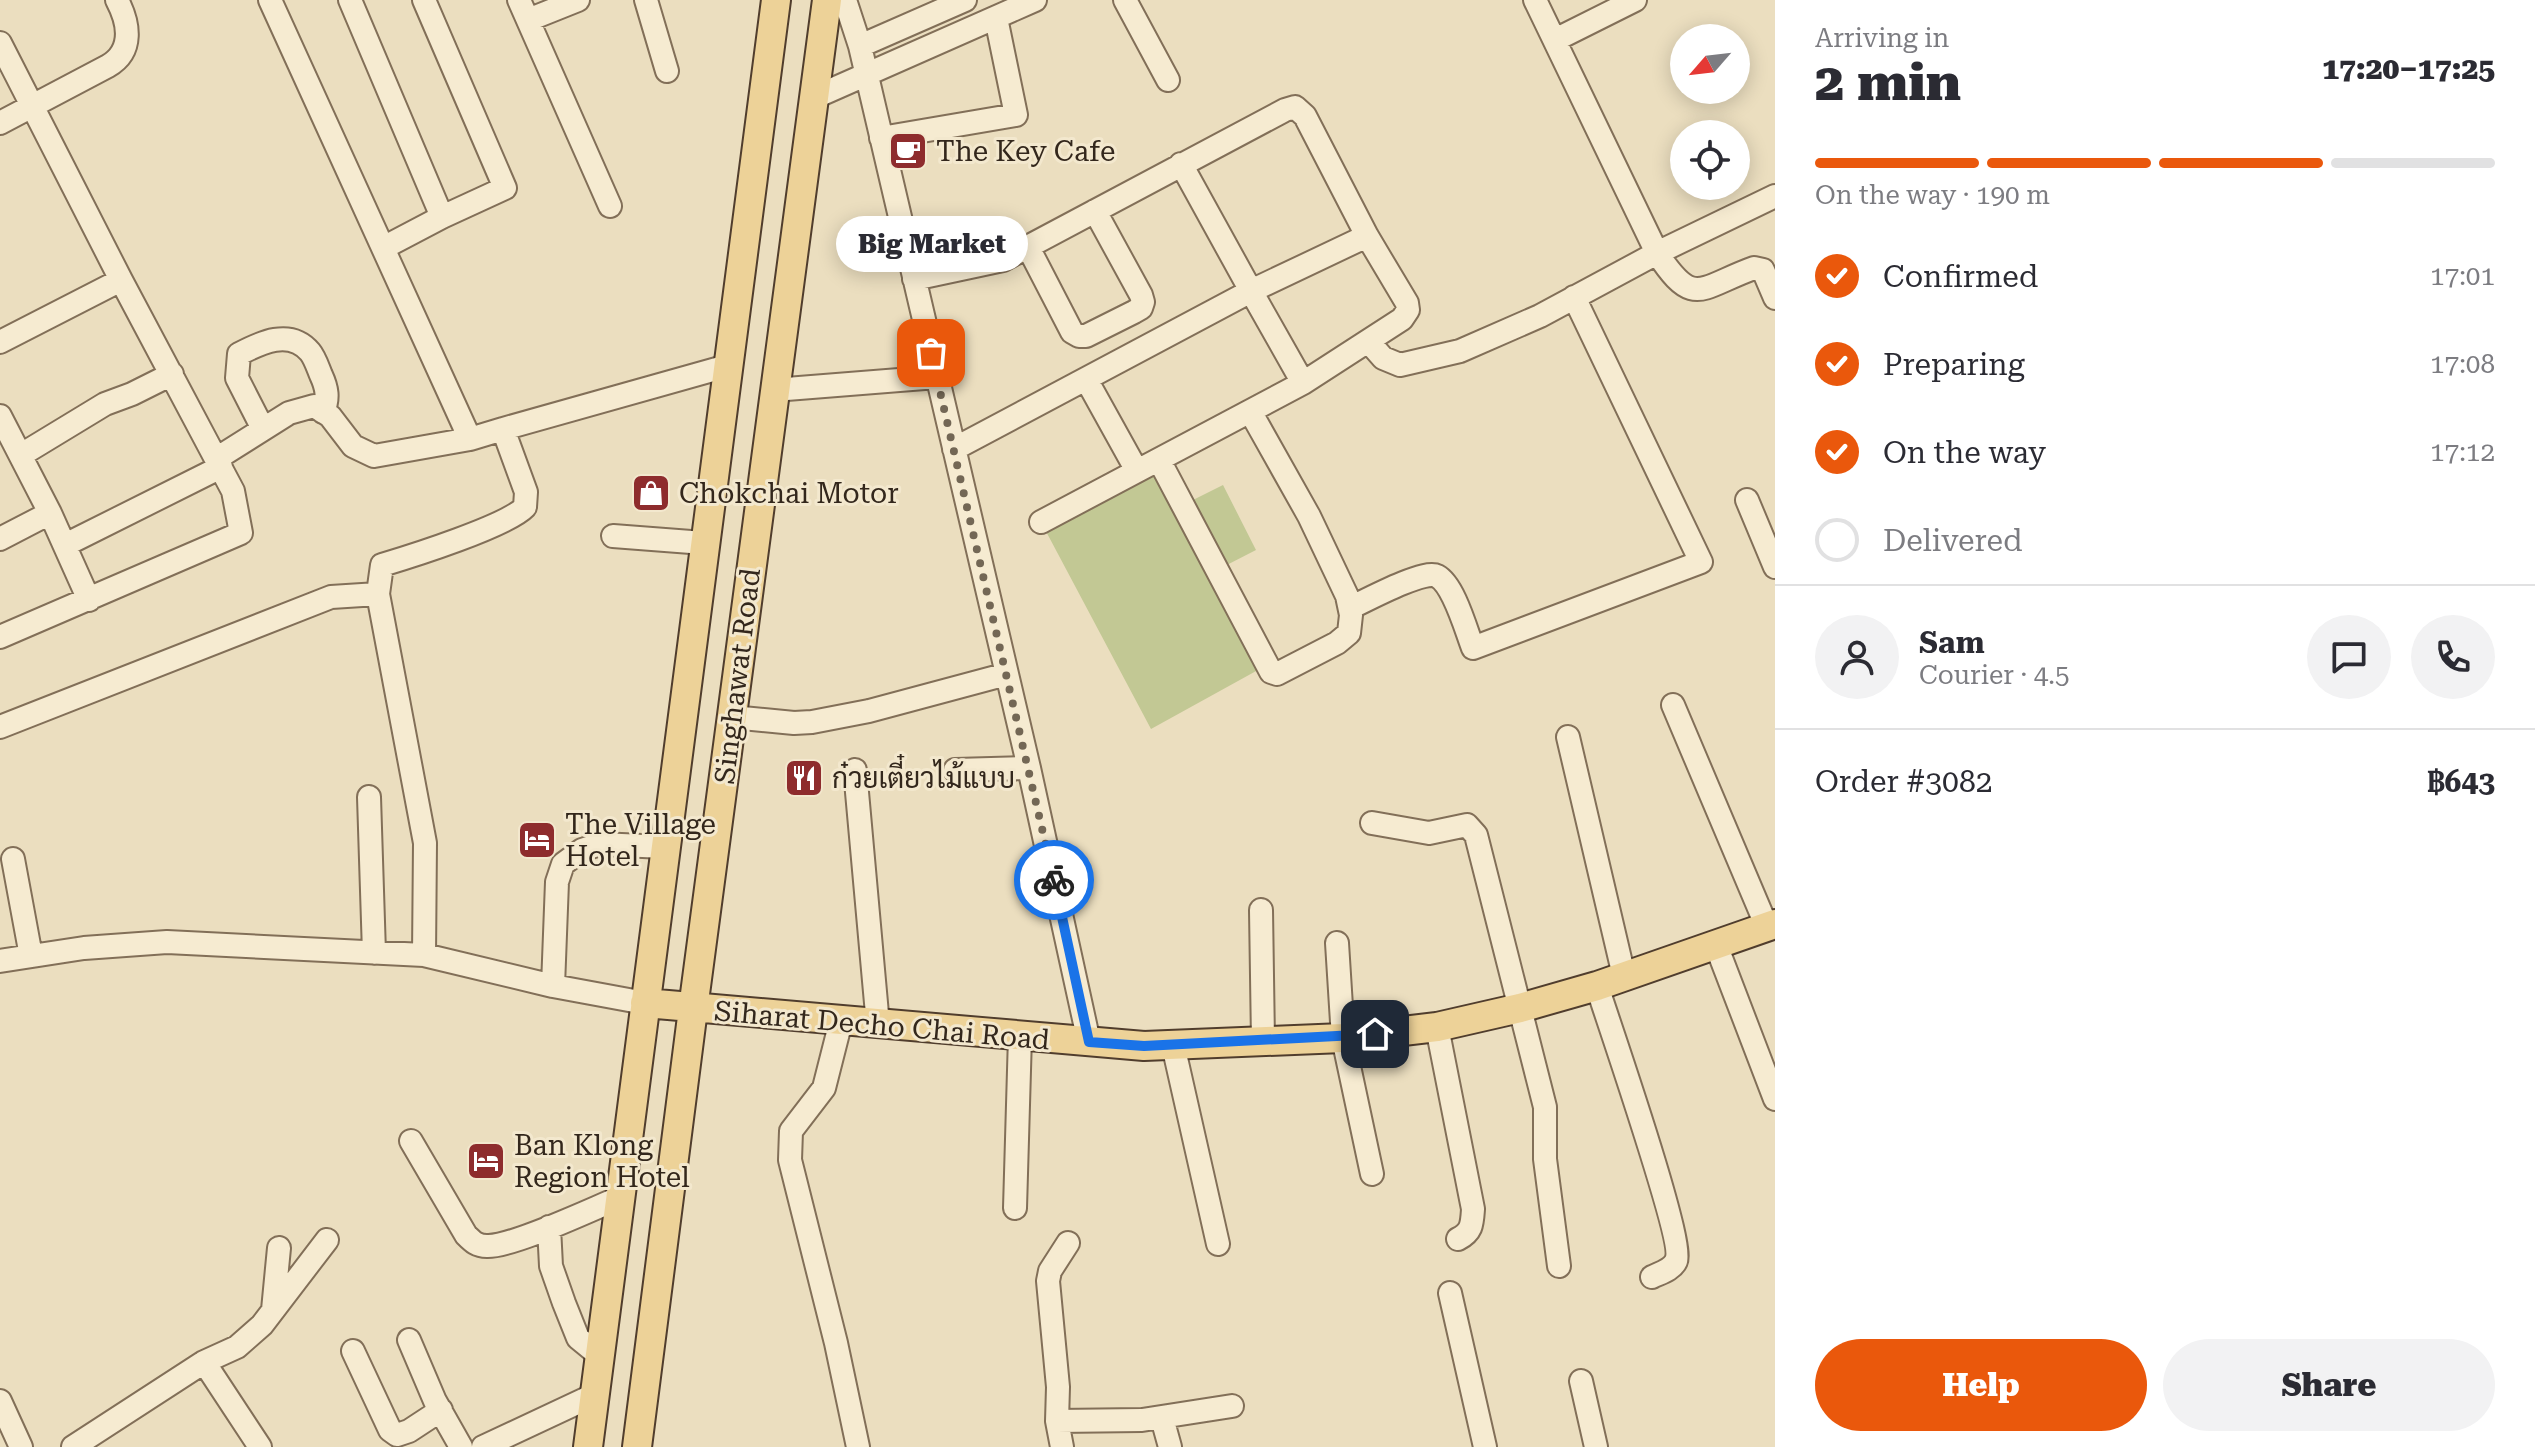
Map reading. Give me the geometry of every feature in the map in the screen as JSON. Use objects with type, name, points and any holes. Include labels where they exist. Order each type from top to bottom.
[{"type":"main road","name":"Singhawat Road","points":[[588,1447],[776,0]]},
{"type":"main road","name":"Singhawat Road","points":[[637,1447],[827,0]]},
{"type":"main road","name":"Siharat Decho Chai Road","points":[[645,1003],[1144,1046],[1343,1038],[1437,1027],[1520,1008],[1597,986],[1771,925]]},
{"type":"street","points":[[0,123],[120,58],[128,27],[117,0]]},
{"type":"street","points":[[270,0],[470,439]]},
{"type":"street","points":[[350,0],[442,217]]},
{"type":"street","points":[[383,248],[505,188],[424,0]]},
{"type":"street","points":[[578,0],[524,10],[610,206]]},
{"type":"street","points":[[646,0],[667,71]]},
{"type":"street","points":[[845,0],[860,46],[1029,768],[1089,1042]]},
{"type":"street","points":[[860,46],[965,0]]},
{"type":"street","points":[[813,98],[1035,0]]},
{"type":"street","points":[[1125,0],[1168,80]]},
{"type":"street","points":[[1535,0],[1657,253],[1673,277],[1684,287],[1695,290],[1754,268],[1763,270],[1775,298]]},
{"type":"street","points":[[1555,40],[1635,0]]},
{"type":"street","points":[[881,138],[1016,115],[996,18]]},
{"type":"street","points":[[0,43],[233,491],[241,533],[0,637]]},
{"type":"street","points":[[914,279],[996,263],[1285,110],[1298,108],[1408,310],[1402,319],[1303,383],[1041,522]]},
{"type":"street","points":[[1181,164],[1303,383]]},
{"type":"street","points":[[1368,341],[1383,358],[1400,365],[1460,351],[1540,316],[1657,253],[1775,196]]},
{"type":"street","points":[[1028,247],[1072,332],[1086,336],[1134,312],[1141,308],[1141,295],[1095,211]]},
{"type":"street","points":[[954,449],[1251,291],[1367,236]]},
{"type":"street","points":[[0,342],[121,280]]},
{"type":"street","points":[[1350,608],[1430,573],[1447,585],[1473,648],[1701,562],[1574,297]]},
{"type":"street","points":[[263,429],[237,378],[239,354],[263,342],[282,339],[299,343],[310,352],[327,388],[323,412]]},
{"type":"street","points":[[65,545],[218,463],[289,413],[314,406],[330,416],[353,446],[374,456],[470,439],[727,366]]},
{"type":"street","points":[[21,455],[105,404],[172,374]]},
{"type":"street","points":[[774,390],[937,377]]},
{"type":"street","points":[[1086,379],[1137,471]]},
{"type":"street","points":[[1159,460],[1272,673],[1277,674],[1346,638],[1350,608],[1309,516],[1250,411]]},
{"type":"street","points":[[0,416],[50,513],[89,600]]},
{"type":"street","points":[[424,955],[425,843],[378,594],[382,565],[454,541],[514,516],[525,507],[526,492],[503,429]]},
{"type":"street","points":[[1747,500],[1775,567]]},
{"type":"street","points":[[0,539],[50,513]]},
{"type":"street","points":[[613,536],[704,543]]},
{"type":"street","points":[[0,727],[331,597],[378,594]]},
{"type":"street","points":[[732,717],[812,722],[869,711],[1007,674]]},
{"type":"street","points":[[1673,705],[1771,925]]},
{"type":"street","points":[[1568,737],[1624,976]]},
{"type":"street","points":[[955,770],[1029,768]]},
{"type":"street","points":[[855,770],[878,1025]]},
{"type":"street","points":[[369,797],[374,953]]},
{"type":"street","points":[[1372,823],[1429,833],[1467,825],[1473,829],[1545,1107],[1545,1159],[1559,1266]]},
{"type":"street","points":[[553,986],[557,882],[563,864],[582,850],[600,844],[664,847]]},
{"type":"street","points":[[13,859],[31,956]]},
{"type":"street","points":[[1261,910],[1263,1041]]},
{"type":"street","points":[[0,961],[84,948],[167,942],[424,955],[553,986],[645,1003]]},
{"type":"street","points":[[1337,943],[1343,1038],[1372,1174]]},
{"type":"street","points":[[1716,945],[1775,1099]]},
{"type":"street","points":[[1597,986],[1678,1250],[1676,1263],[1652,1277]]},
{"type":"street","points":[[841,1021],[824,1088],[791,1131],[790,1160],[836,1343],[858,1447]]},
{"type":"street","points":[[1437,1027],[1473,1209],[1472,1226],[1467,1234],[1458,1239]]},
{"type":"street","points":[[1015,1208],[1020,1036]]},
{"type":"street","points":[[1173,1045],[1218,1244]]},
{"type":"street","points":[[411,1141],[466,1235],[475,1244],[489,1247],[549,1227],[619,1198]]},
{"type":"street","points":[[549,1227],[551,1266],[564,1303],[578,1338],[600,1356]]},
{"type":"street","points":[[73,1447],[204,1362],[237,1347],[272,1311],[327,1240]]},
{"type":"street","points":[[1062,1447],[1057,1421],[1056,1358],[1048,1281],[1050,1271],[1068,1243]]},
{"type":"street","points":[[272,1311],[279,1248]]},
{"type":"street","points":[[1450,1293],[1485,1447]]},
{"type":"street","points":[[409,1340],[461,1447]]},
{"type":"street","points":[[353,1351],[390,1430],[397,1435],[409,1431],[441,1410]]},
{"type":"street","points":[[204,1362],[260,1447]]},
{"type":"street","points":[[1581,1381],[1596,1447]]},
{"type":"street","points":[[483,1447],[594,1395]]},
{"type":"street","points":[[1057,1421],[1162,1418],[1232,1406]]},
{"type":"street","points":[[1,1408],[21,1447]]},
{"type":"street","points":[[1162,1418],[1170,1447]]},
{"type":"green space","points":[[1159,460],[1183,505],[1223,485],[1256,550],[1217,570],[1267,665],[1151,729],[1041,522]]},
{"type":"way so far","points":[[931,353],[1054,880]]},
{"type":"place","name":"The Key Cafe","points":[[908,151]]},
{"type":"place","name":"Big Market","points":[[931,353]]},
{"type":"place","name":"Chokchai Motor","points":[[651,493]]},
{"type":"place","name":"ก๋วยเตี๋ยวไม้แบบ","points":[[804,778]]},
{"type":"place","name":"The Village Hotel","points":[[537,840]]},
{"type":"place","name":"Ban Klong Region Hotel","points":[[486,1161]]},
{"type":"route","points":[[1054,880],[1089,1042],[1144,1046],[1375,1034]]}]
